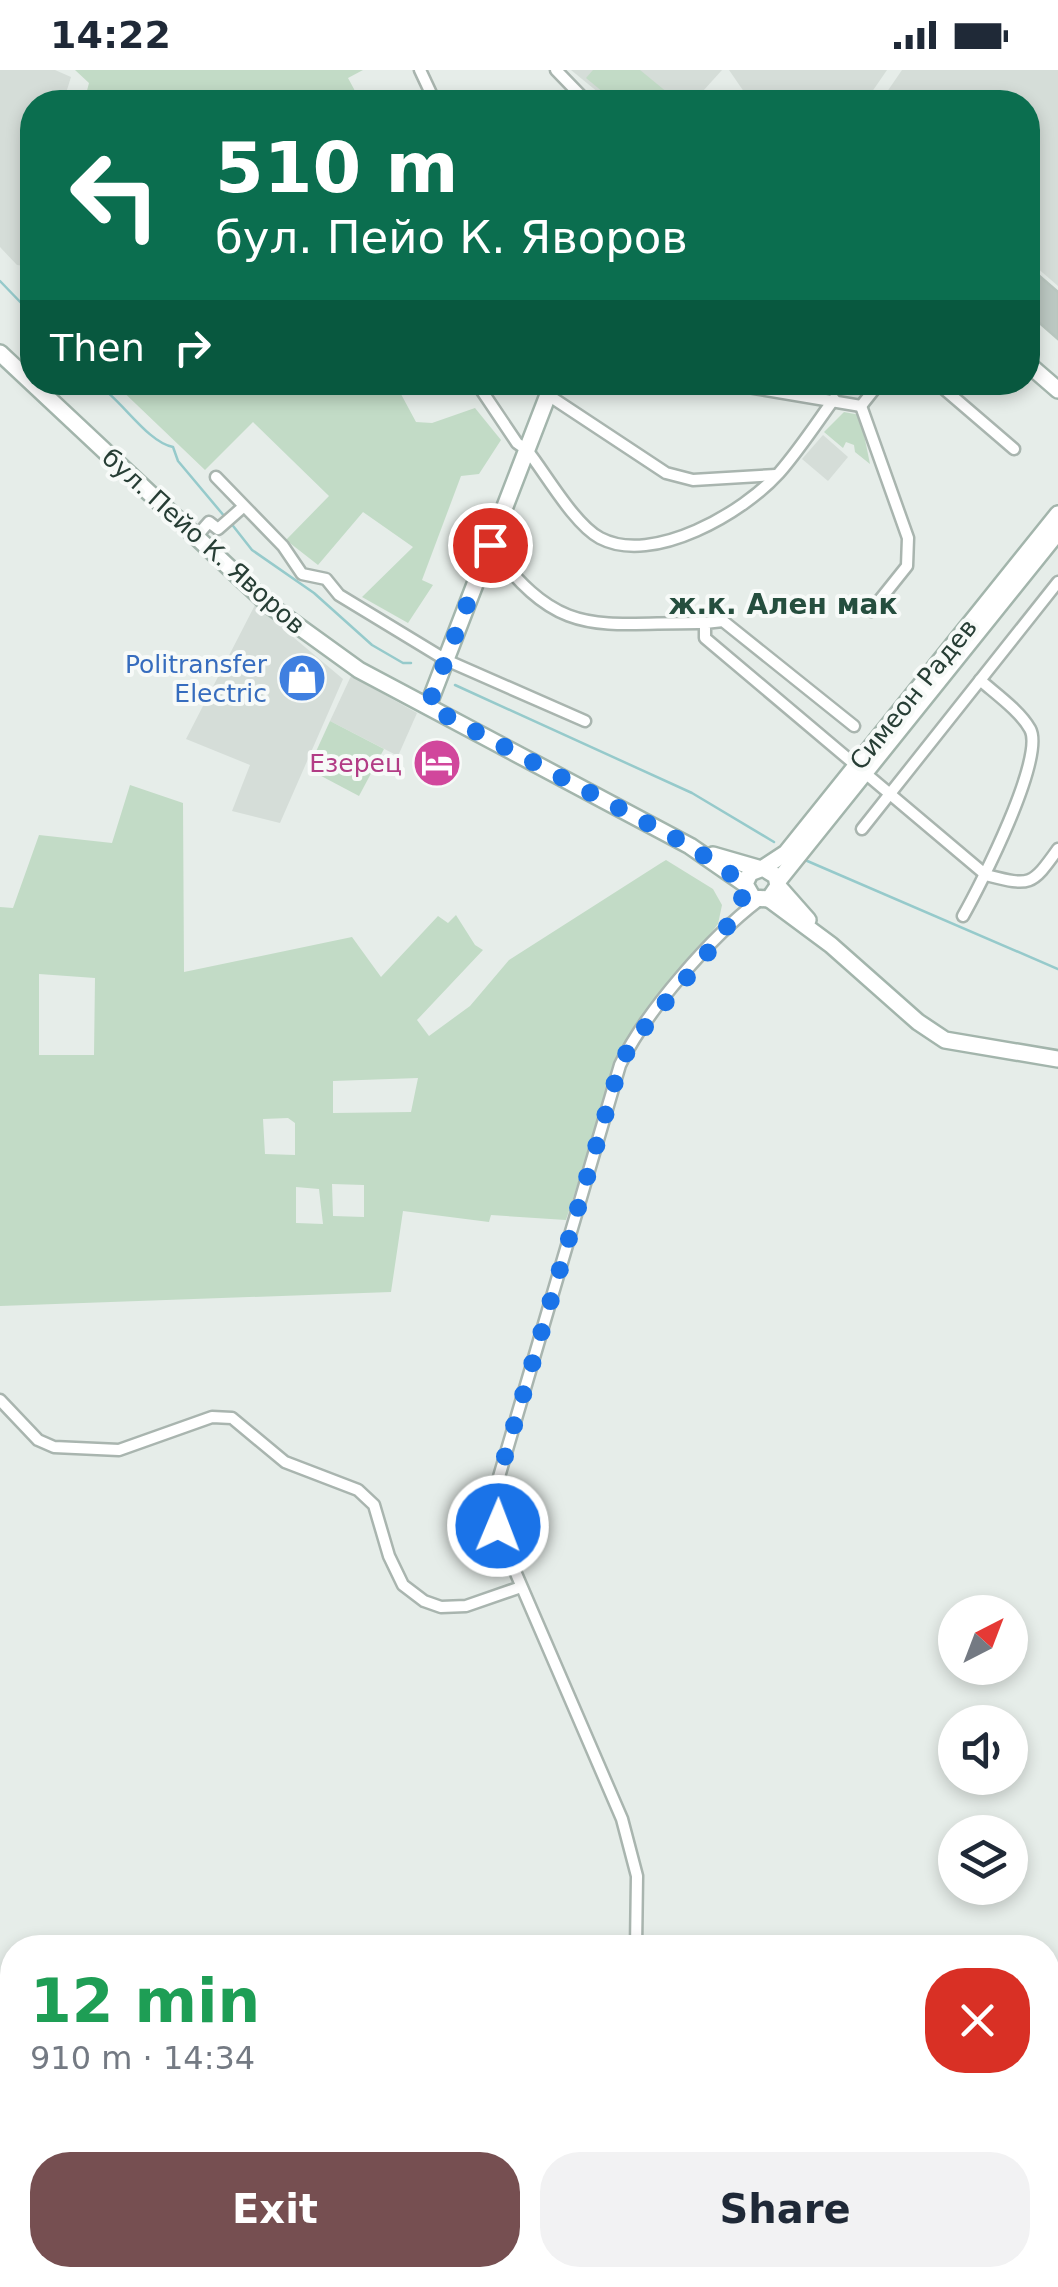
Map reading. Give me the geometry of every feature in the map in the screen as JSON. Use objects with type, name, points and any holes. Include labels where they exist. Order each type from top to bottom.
[{"type":"street","points":[[556,70],[575,90]]},
{"type":"street","name":"бул. Пейо К. Яворов","points":[[0,353],[20,372]]},
{"type":"street","name":"бул. Пейо К. Яворов","points":[[45,395],[307,636],[352,666],[690,846],[762,890],[831,944],[918,1022],[945,1040],[1058,1059]]},
{"type":"street","points":[[485,395],[517,442],[589,530],[612,542],[632,545],[683,536],[730,512],[777,475],[834,399]]},
{"type":"street","points":[[428,706],[548,395]]},
{"type":"street","points":[[558,395],[666,473],[693,480],[777,475]]},
{"type":"street","points":[[807,395],[861,406]]},
{"type":"street","points":[[861,406],[870,395]]},
{"type":"street","points":[[951,395],[1014,449]]},
{"type":"street","points":[[861,406],[908,538],[907,566],[872,611]]},
{"type":"street","points":[[216,477],[240,510],[283,546],[302,574],[326,579],[339,594],[446,660],[585,720]]},
{"type":"street","points":[[196,537],[209,522],[218,529],[240,510]]},
{"type":"street","name":"Симеон Радев","points":[[1058,514],[860,769],[786,853],[748,876],[762,890],[1058,532]]},
{"type":"street","points":[[490,545],[533,598],[582,623],[723,621],[854,726]]},
{"type":"street","points":[[862,829],[1058,582]]},
{"type":"street","points":[[705,623],[705,638],[986,875],[1024,884],[1032,882],[1058,849]]},
{"type":"street","points":[[963,916],[986,875],[1034,753],[1030,727],[980,680]]},
{"type":"street","name":"бул. Пейо К. Яворов","points":[[690,846],[760,868]]},
{"type":"street","points":[[636,1935],[637,1876],[622,1819],[521,1587],[495,1516],[496,1487],[620,1065],[640,1030],[762,890],[772,872],[760,868]]},
{"type":"street","points":[[0,1400],[38,1440],[54,1447],[118,1450],[212,1416],[232,1418],[285,1462],[358,1490],[374,1506],[402,1584],[424,1601],[441,1607],[466,1606],[521,1587]]},
{"type":"shaded area","points":[[0,70],[55,70],[71,77],[67,90],[20,90],[20,265],[0,247]]},
{"type":"shaded area","points":[[571,70],[722,70],[704,90],[595,90]]},
{"type":"shaded area","points":[[729,70],[887,70],[873,90],[743,90]]},
{"type":"shaded area","points":[[902,70],[1058,70],[1058,286],[1040,270],[1040,90],[888,90]]},
{"type":"shaded area","points":[[823,435],[848,457],[828,481],[802,459]]},
{"type":"shaded area","points":[[255,605],[343,679],[280,823],[232,811],[250,765],[186,739]]},
{"type":"shaded area","points":[[351,676],[417,713],[398,756],[330,721]]},
{"type":"green space","points":[[75,70],[363,70],[348,78],[354,90],[87,90],[89,83]]},
{"type":"green space","points":[[593,70],[640,70],[664,90],[600,90],[586,78]]},
{"type":"green space","points":[[127,395],[401,395],[416,422],[432,423],[475,408],[501,440],[479,474],[461,476],[422,580],[433,585],[408,623],[362,597],[413,547],[363,512],[318,565],[286,540],[329,496],[253,422],[205,470]]},
{"type":"green space","points":[[844,412],[860,415],[870,464],[855,452],[854,445],[846,442],[843,448],[824,432]]},
{"type":"green space","points":[[330,721],[384,749],[359,796],[308,769]]},
{"type":"green space","points":[[130,785],[183,803],[184,972],[352,937],[381,977],[438,916],[448,923],[456,915],[475,945],[483,950],[417,1020],[429,1036],[470,1006],[509,960],[666,860],[713,889],[722,905],[718,924],[620,1053],[566,1220],[491,1215],[489,1222],[403,1211],[391,1292],[0,1306],[0,907],[13,908],[39,835],[112,843]],"holes":[[[39,974],[95,978],[94,1055],[39,1055]],[[418,1078],[411,1112],[333,1113],[333,1081]],[[288,1118],[295,1123],[295,1155],[265,1154],[263,1119]],[[332,1184],[364,1185],[364,1217],[333,1216]],[[296,1187],[319,1189],[323,1224],[296,1223]]]},
{"type":"building","points":[[1040,276],[1058,292],[1058,339],[1040,323]]},
{"type":"waterway","points":[[0,281],[20,302]]},
{"type":"waterway","points":[[110,395],[144,429],[173,447],[178,461],[225,517]]},
{"type":"waterway","points":[[230,522],[252,550],[314,593],[372,645],[403,663],[411,663]]},
{"type":"waterway","points":[[455,685],[692,793],[774,842]]},
{"type":"waterway","points":[[805,860],[1058,969]]},
{"type":"place","name":"Politransfer Electric","points":[[302,678]]},
{"type":"place","name":"Езерец","points":[[437,763]]},
{"type":"district","name":"ж.к. Ален мак","points":[[783,604]]},
{"type":"route","points":[[490,545],[428,706],[690,846],[745,884],[746,890],[734,918],[640,1030],[620,1065],[496,1487],[498,1526]]}]
